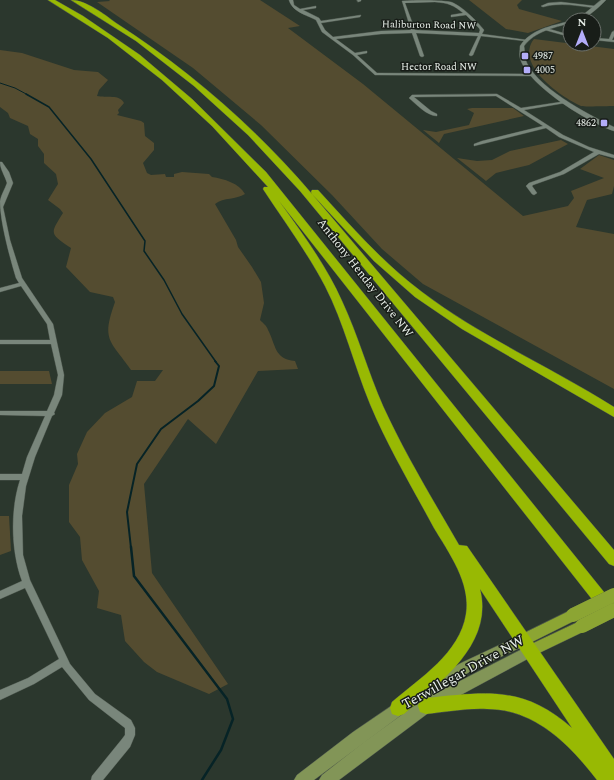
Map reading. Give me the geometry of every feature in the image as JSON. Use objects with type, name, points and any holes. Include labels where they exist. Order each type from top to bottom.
[{"type":"highway","name":"Anthony Henday Drive NW","points":[[51,0],[86,21],[145,61],[182,92],[244,153],[301,220],[614,616]]},
{"type":"highway","name":"Anthony Henday Drive NW","points":[[74,0],[123,29],[165,58],[201,87],[245,127],[303,189],[614,560]]},
{"type":"highway","points":[[245,127],[269,144],[299,174],[375,258],[419,294],[483,335],[584,393],[614,413]]},
{"type":"highway","points":[[244,153],[315,260],[331,288],[377,404],[399,453],[468,576],[474,594],[474,614],[471,630],[453,660],[398,708]]},
{"type":"highway","points":[[420,488],[614,775]]},
{"type":"highway","points":[[426,706],[473,701],[497,701],[534,712],[558,728],[579,745],[608,780]]},
{"type":"main road","name":"Terwillegar Drive NW","points":[[327,780],[369,747],[426,706],[573,615],[614,595]]},
{"type":"main road","name":"Terwillegar Drive NW","points":[[302,780],[398,708],[466,667],[582,626],[614,610]]},
{"type":"street","name":"Hector Road NW","points":[[291,0],[292,5],[318,19],[322,30],[354,54],[376,74],[532,75]]},
{"type":"street","points":[[589,12],[604,0]]},
{"type":"street","points":[[422,56],[403,2],[451,3],[466,14],[479,25],[482,30],[471,55]]},
{"type":"street","points":[[543,6],[546,3],[554,2],[594,8]]},
{"type":"street","points":[[300,10],[315,7]]},
{"type":"street","points":[[452,16],[466,14]]},
{"type":"street","points":[[320,22],[360,16]]},
{"type":"street","points":[[562,24],[534,34],[526,40],[522,46],[522,54],[532,75],[541,85],[564,101],[594,120],[614,129]]},
{"type":"street","points":[[546,29],[562,34]]},
{"type":"street","name":"Haliburton Road NW","points":[[332,38],[369,32],[459,32],[526,40]]},
{"type":"street","points":[[602,40],[612,41],[614,32]]},
{"type":"street","points":[[354,54],[366,52]]},
{"type":"street","points":[[435,115],[411,98],[412,96],[497,95],[545,127],[570,141],[614,157]]},
{"type":"street","points":[[519,110],[564,101]]},
{"type":"street","points":[[476,145],[545,127]]},
{"type":"street","points":[[534,193],[529,186],[531,184],[562,173],[598,152]]},
{"type":"street","points":[[0,163],[6,172],[10,183],[3,193],[0,207],[9,246],[22,284],[50,324],[61,380],[60,390],[51,414],[31,457],[19,499],[18,516],[20,555],[28,583],[67,667],[92,697],[129,725],[130,736],[126,743],[96,780]]},
{"type":"street","points":[[0,246],[9,246]]},
{"type":"street","points":[[0,290],[22,284]]},
{"type":"street","points":[[0,342],[53,342]]},
{"type":"street","points":[[0,413],[51,414]]},
{"type":"street","points":[[0,477],[25,477]]},
{"type":"street","points":[[0,595],[28,583]]},
{"type":"street","points":[[0,695],[31,681],[64,661]]},
{"type":"shaded area","points":[[109,0],[260,0],[300,26],[288,28],[363,84],[523,216],[568,206],[574,198],[571,191],[604,178],[580,169],[599,155],[614,160],[614,186],[612,194],[587,200],[576,227],[614,234],[614,389],[423,284],[382,249],[332,195],[261,125],[193,68],[97,2],[110,1]]},
{"type":"shaded area","points":[[469,0],[522,0],[517,5],[519,9],[562,21],[528,33],[506,29]]},
{"type":"shaded area","points":[[534,39],[562,42],[562,52],[602,52],[602,48],[614,49],[614,106],[581,106],[572,102],[542,78],[530,59],[529,49]]},
{"type":"shaded area","points":[[0,50],[22,53],[74,70],[98,72],[108,80],[99,90],[97,96],[116,97],[122,100],[124,103],[118,110],[119,113],[117,115],[144,123],[145,136],[154,143],[154,150],[143,163],[147,173],[151,175],[165,174],[166,177],[174,177],[174,174],[182,172],[209,174],[212,177],[226,180],[235,184],[245,194],[222,200],[215,204],[236,240],[238,247],[261,282],[264,303],[260,320],[267,327],[279,354],[288,360],[295,361],[298,369],[258,371],[216,444],[188,419],[144,484],[152,573],[228,684],[209,694],[157,672],[144,662],[125,641],[121,615],[97,608],[99,591],[82,560],[80,537],[69,522],[69,485],[78,464],[77,454],[87,432],[105,413],[132,397],[137,381],[155,381],[163,370],[131,370],[113,346],[108,333],[115,302],[113,297],[90,292],[66,267],[71,248],[55,236],[54,233],[54,229],[63,213],[48,200],[58,184],[56,174],[44,163],[44,154],[38,146],[38,139],[30,134],[28,126],[10,118],[8,113],[0,107]]},
{"type":"shaded area","points":[[513,108],[524,116],[444,134],[439,143],[423,130],[436,132],[469,125],[474,113],[467,109]]},
{"type":"shaded area","points":[[561,140],[568,144],[529,165],[496,173],[486,181],[457,158],[477,161],[492,160],[510,151]]},
{"type":"shaded area","points":[[0,371],[49,371],[52,384],[0,384]]},
{"type":"shaded area","points":[[0,516],[9,516],[11,551],[0,555]]},
{"type":"waterway","points":[[0,83],[15,88],[28,95]]},
{"type":"waterway","points":[[26,94],[49,107],[91,159],[145,241],[144,251],[164,280],[182,314],[216,362]]},
{"type":"waterway","points":[[131,548],[127,512],[137,464],[161,429],[198,401],[214,386],[219,366],[215,361]]},
{"type":"waterway","points":[[131,547],[134,576],[227,699],[233,719],[221,750],[202,780]]},
{"type":"place","name":"4987","points":[[525,56]]},
{"type":"place","name":"4005","points":[[527,70]]},
{"type":"place","name":"4862","points":[[604,123]]}]
